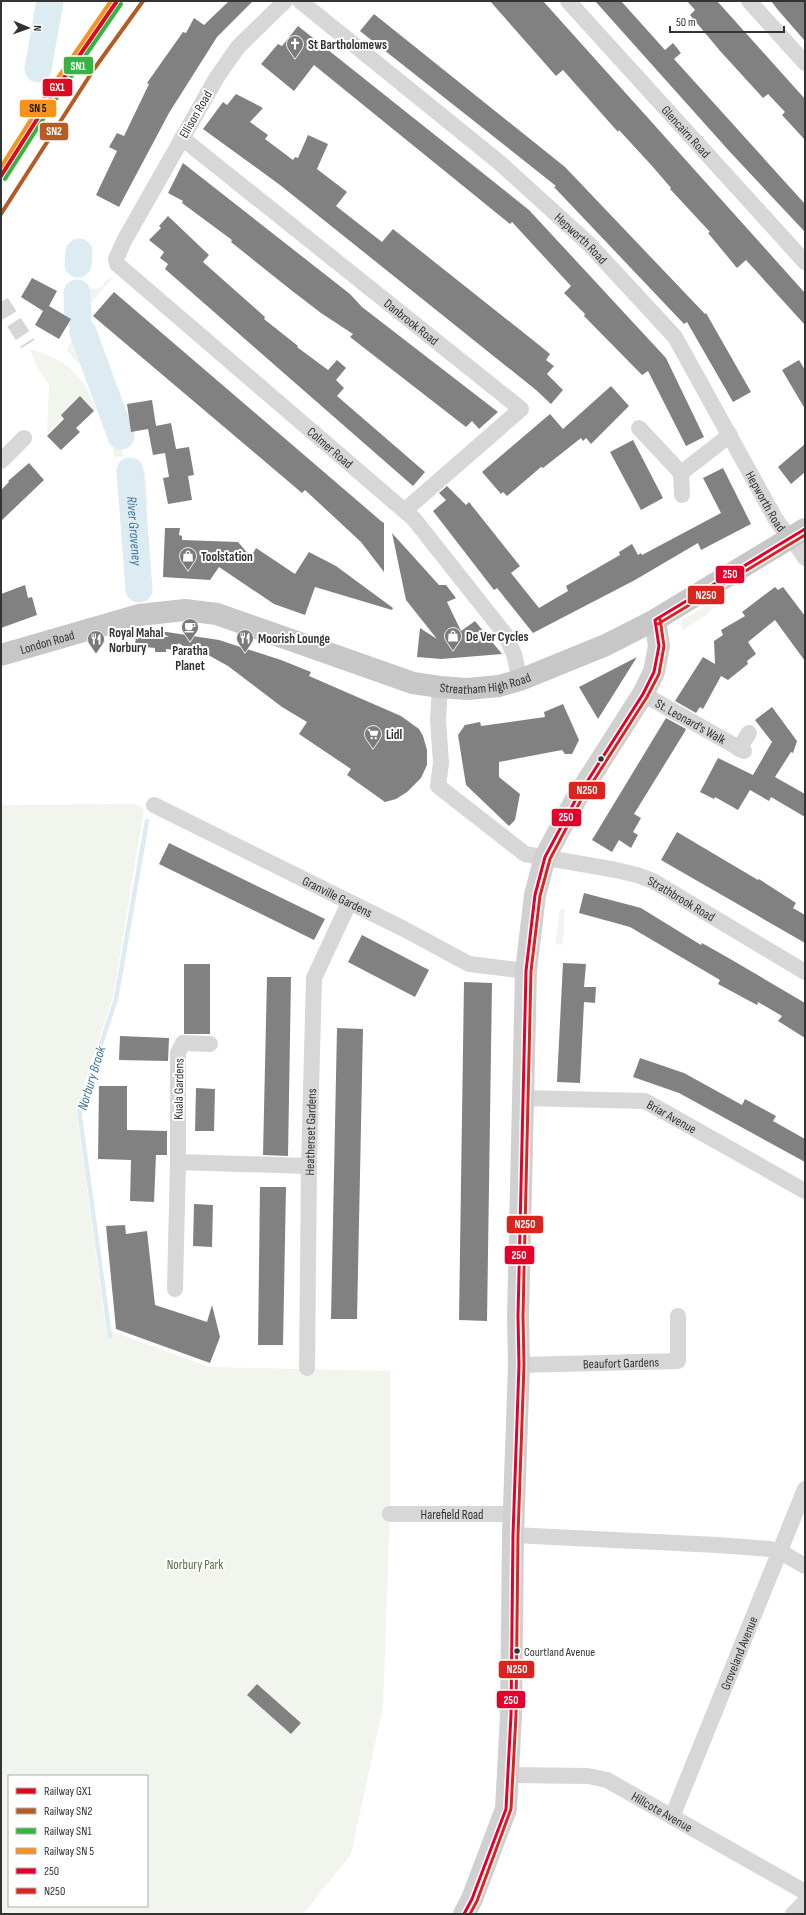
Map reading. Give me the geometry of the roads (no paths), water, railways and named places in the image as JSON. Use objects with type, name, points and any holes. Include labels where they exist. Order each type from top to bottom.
[{"type":"highway","name":"Streatham High Road","points":[[139,615],[185,610],[217,614],[414,683],[467,689],[493,686],[520,680],[606,645],[654,620],[798,533]]},
{"type":"highway","name":"London Road","points":[[1,655],[139,615]]},
{"type":"main road","points":[[464,1914],[472,1899],[506,1809],[511,1715],[513,1524],[519,1366],[518,1316],[526,971],[535,895],[545,858],[576,799],[643,694],[654,672],[659,646],[654,620]]},
{"type":"street","name":"Ellison Road","points":[[124,241],[182,138],[230,58],[238,47],[286,1]]},
{"type":"street","name":"Hepworth Road","points":[[300,1],[500,163],[589,244],[675,337],[780,526],[798,533],[805,558]]},
{"type":"street","name":"Glencairn Road","points":[[568,1],[805,262]]},
{"type":"street","points":[[749,1],[805,63]]},
{"type":"street","name":"Danbrook Road","points":[[182,138],[521,409],[412,504],[406,512]]},
{"type":"street","name":"Colmer Road","points":[[124,241],[116,259],[117,264],[414,519],[505,634],[514,654],[520,680]]},
{"type":"street","points":[[639,428],[681,473],[682,495]]},
{"type":"street","points":[[681,473],[730,435]]},
{"type":"street","points":[[1,461],[24,438]]},
{"type":"street","name":"Strathbrook Road","points":[[440,687],[438,720],[441,763],[438,786],[525,854],[616,870],[653,882],[805,972]]},
{"type":"street","name":"St. Leonard's Walk","points":[[643,694],[741,750],[749,733]]},
{"type":"street","name":"Granville Gardens","points":[[154,805],[468,964],[526,971]]},
{"type":"street","name":"Heatherset Gardens","points":[[307,1368],[309,1166],[314,978],[349,903]]},
{"type":"street","name":"Kuala Gardens","points":[[175,1289],[178,1162],[178,1053],[183,1043],[210,1044]]},
{"type":"street","name":"Briar Avenue","points":[[524,1098],[645,1101],[805,1191]]},
{"type":"street","points":[[178,1162],[309,1166]]},
{"type":"street","name":"Beaufort Gardens","points":[[519,1366],[678,1361],[678,1316]]},
{"type":"street","name":"Groveland Avenue","points":[[672,1817],[778,1552],[805,1489]]},
{"type":"street","name":"Harefield Road","points":[[390,1514],[513,1524]]},
{"type":"street","points":[[513,1524],[770,1550],[778,1552],[805,1566]]},
{"type":"street","name":"Hillcote Avenue","points":[[508,1775],[598,1778],[607,1780],[805,1892]]},
{"type":"street","points":[[793,1914],[805,1902]]},
{"type":"waterway","name":"River Graveney","points":[[38,69],[50,1]]},
{"type":"waterway","name":"River Graveney","points":[[78,264],[79,252]]},
{"type":"waterway","name":"River Graveney","points":[[77,293],[78,317]]},
{"type":"waterway","name":"River Graveney","points":[[83,332],[121,436]]},
{"type":"waterway","name":"River Graveney","points":[[130,471],[139,589]]},
{"type":"waterway","name":"Norbury Brook","points":[[110,1337],[79,1110],[116,999],[147,821]]},
{"type":"tunnel","points":[[1,302],[28,344]]},
{"type":"rail line","name":"GX1","points":[[1,176],[57,88],[117,1]]},
{"type":"rail line","name":"SN2","points":[[1,214],[94,69],[143,1]]},
{"type":"rail line","name":"SN1","points":[[5,179],[61,91],[121,4]]},
{"type":"place","name":"St Bartholomews","points":[[295,59]]},
{"type":"place","name":"Toolstation","points":[[188,571]]},
{"type":"place","name":"Paratha Planet","points":[[190,642]]},
{"type":"place","name":"De Ver Cycles","points":[[453,651]]},
{"type":"place","name":"Moorish Lounge","points":[[245,653]]},
{"type":"place","name":"Royal Mahal Norbury","points":[[96,654]]},
{"type":"place","name":"Lidl","points":[[373,749]]},
{"type":"place","name":"Courtland Avenue","points":[[517,1651]]},
{"type":"park label","name":"Norbury Park","points":[[195,1564]]}]
